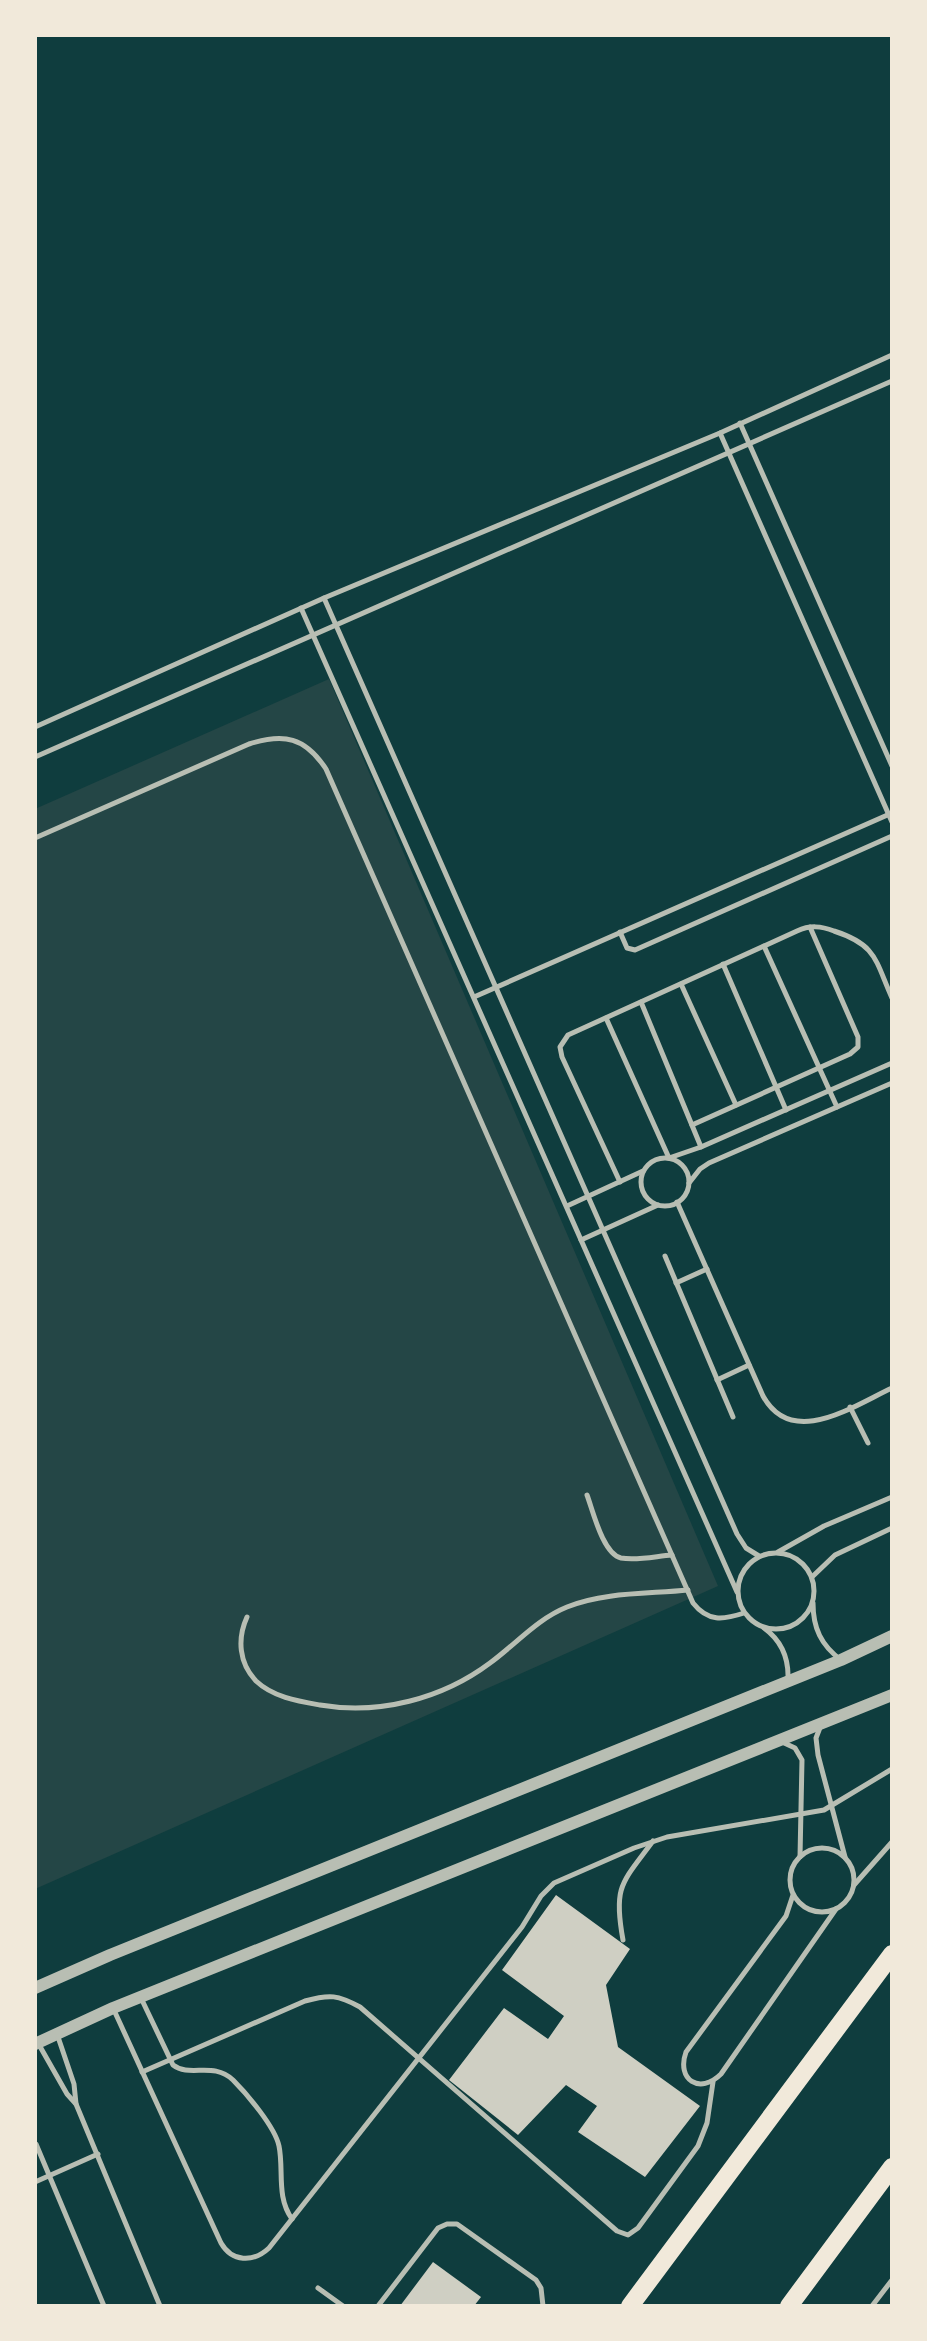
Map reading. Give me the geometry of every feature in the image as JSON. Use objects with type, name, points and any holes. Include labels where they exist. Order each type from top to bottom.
[{"type":"main road","points":[[630,2306],[892,1954]]},
{"type":"main road","points":[[789,2306],[892,2167]]},
{"type":"street","points":[[35,1988],[110,1955],[788,1682],[892,1636]]},
{"type":"street","points":[[872,1646],[892,1645]]},
{"type":"street","points":[[37,2043],[140,1997],[892,1695]]},
{"type":"lane","points":[[35,727],[324,598],[720,433],[892,355]]},
{"type":"lane","points":[[35,757],[892,382]]},
{"type":"lane","points":[[740,422],[892,766]]},
{"type":"lane","points":[[720,433],[892,822]]},
{"type":"lane","points":[[324,598],[737,1534],[746,1548],[759,1556]]},
{"type":"lane","points":[[301,608],[737,1592],[739,1603],[744,1613],[778,1641],[784,1650],[788,1682]]},
{"type":"lane","points":[[35,838],[249,744],[286,737],[316,754],[326,769],[688,1590],[700,1612],[709,1618],[719,1619],[744,1613]]},
{"type":"lane","points":[[474,997],[890,814]]},
{"type":"lane","points":[[620,932],[627,948],[635,950],[892,836]]},
{"type":"lane","points":[[692,1125],[855,1051],[859,1042],[810,927]]},
{"type":"lane","points":[[620,1182],[560,1052],[562,1042],[568,1035],[810,927],[823,927],[864,943],[873,955],[892,999]]},
{"type":"lane","points":[[764,946],[837,1107]]},
{"type":"lane","points":[[723,964],[786,1110]]},
{"type":"lane","points":[[681,984],[736,1105]]},
{"type":"lane","points":[[641,1002],[701,1147]]},
{"type":"lane","points":[[606,1018],[668,1158],[681,1164],[689,1183]]},
{"type":"lane","points":[[567,1206],[643,1171],[654,1161],[701,1147],[892,1063]]},
{"type":"lane","points":[[643,1171],[641,1187],[645,1195],[658,1205],[677,1202],[685,1194],[700,1168],[709,1163],[892,1083]]},
{"type":"lane","points":[[677,1202],[768,1405],[781,1417],[790,1421],[812,1422],[892,1388]]},
{"type":"lane","points":[[582,1240],[658,1205]]},
{"type":"lane","points":[[665,1256],[733,1417]]},
{"type":"lane","points":[[676,1283],[707,1269]]},
{"type":"lane","points":[[718,1380],[749,1365]]},
{"type":"lane","points":[[850,1407],[868,1443]]},
{"type":"lane","points":[[587,1495],[606,1546],[615,1556],[629,1558],[672,1555]]},
{"type":"lane","points":[[737,1592],[743,1571],[759,1556],[778,1552],[824,1526],[892,1497]]},
{"type":"lane","points":[[812,1577],[835,1555],[892,1528]]},
{"type":"lane","points":[[778,1552],[799,1559],[812,1577],[816,1628],[821,1641],[841,1660]]},
{"type":"lane","points":[[247,1617],[240,1638],[243,1660],[262,1686],[282,1697],[322,1705],[376,1707],[415,1700],[453,1685],[489,1664],[537,1624],[567,1607],[601,1598],[688,1590]]},
{"type":"lane","points":[[762,1627],[787,1628],[799,1622],[813,1601]]},
{"type":"lane","points":[[822,1724],[816,1746],[845,1857],[854,1875],[853,1885]]},
{"type":"lane","points":[[779,1741],[795,1748],[802,1760],[800,1857],[790,1875],[793,1895],[786,1916],[686,2052],[682,2062],[684,2073],[692,2082],[702,2085],[713,2082],[721,2074],[836,1909],[844,1903],[853,1885],[892,1842]]},
{"type":"lane","points":[[113,2008],[225,2249],[237,2258],[255,2257],[269,2248],[292,2219],[416,2058],[522,1927],[546,1889],[653,1841],[801,1816],[832,1807],[892,1769]]},
{"type":"lane","points":[[623,1940],[618,1912],[621,1888],[653,1841]]},
{"type":"lane","points":[[800,1857],[817,1849],[827,1849],[845,1857]]},
{"type":"lane","points":[[793,1895],[807,1909],[817,1912],[836,1909]]},
{"type":"lane","points":[[142,2072],[305,2001],[323,1996],[341,1997],[360,2007],[617,2231],[628,2235],[638,2228],[698,2146],[707,2123],[713,2082]]},
{"type":"lane","points":[[140,1997],[170,2060],[178,2069],[209,2069],[226,2075],[270,2127],[279,2145],[283,2203],[292,2219]]},
{"type":"lane","points":[[57,2034],[74,2084],[76,2104],[159,2305]]},
{"type":"lane","points":[[37,2043],[67,2094],[76,2104]]},
{"type":"lane","points":[[36,2144],[104,2306]]},
{"type":"lane","points":[[35,2182],[98,2154]]},
{"type":"lane","points":[[378,2306],[438,2228],[457,2224],[536,2280],[541,2288],[542,2306]]},
{"type":"lane","points":[[872,2306],[892,2280]]},
{"type":"lane","points":[[318,2288],[335,2304],[343,2306]]},
{"type":"shaded area","points":[[329,679],[718,1586],[35,1889],[35,809]]},
{"type":"building","points":[[556,1895],[630,1949],[606,1985],[618,2047],[700,2106],[645,2177],[578,2132],[597,2106],[566,2085],[518,2135],[449,2080],[504,2008],[548,2039],[564,2016],[502,1970]]},
{"type":"building","points":[[433,2262],[481,2297],[474,2306],[400,2306]]}]
